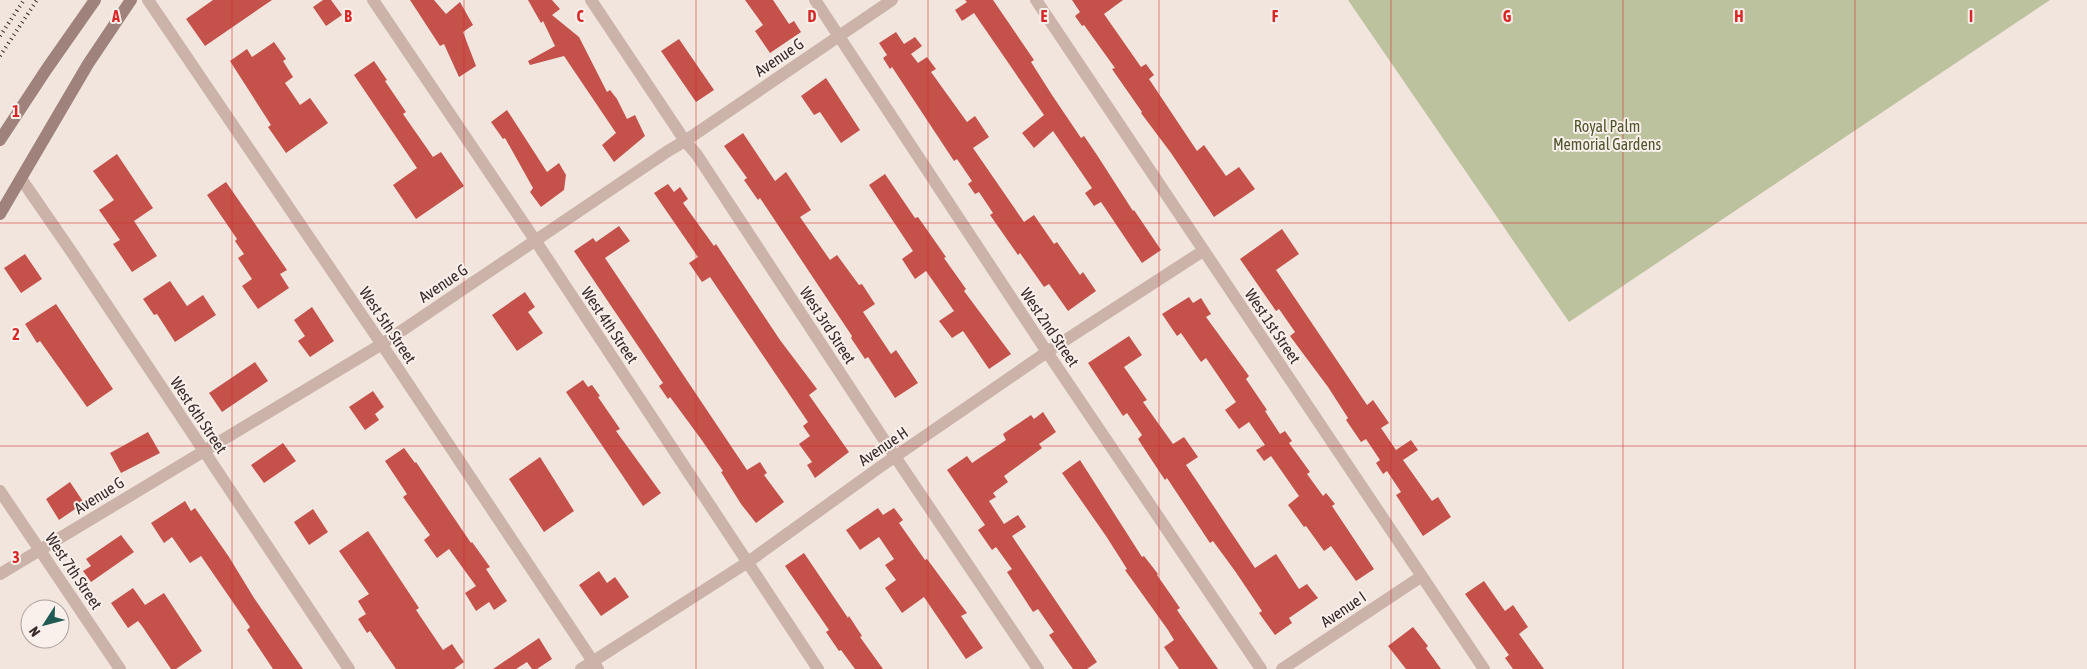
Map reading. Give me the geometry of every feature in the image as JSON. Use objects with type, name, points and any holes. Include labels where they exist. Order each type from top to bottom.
[{"type":"main road","points":[[0,140],[95,0]]},
{"type":"main road","points":[[0,214],[22,180],[88,64],[131,0]]},
{"type":"street","name":"West 5th Street","points":[[148,0],[382,344],[596,666]]},
{"type":"street","name":"West 4th Street","points":[[372,0],[535,240],[818,669]]},
{"type":"street","name":"West 3rd Street","points":[[591,0],[685,141],[697,155],[896,458],[1038,669]]},
{"type":"street","name":"West 2nd Street","points":[[815,0],[1047,352],[1261,669]]},
{"type":"street","name":"Avenue G","points":[[0,574],[203,450],[382,344],[892,0]]},
{"type":"street","name":"West 1st Street","points":[[1036,0],[1484,669]]},
{"type":"street","name":"West 6th Street","points":[[22,180],[349,669]]},
{"type":"street","name":"Avenue H","points":[[581,669],[596,666],[1047,352],[1203,251]]},
{"type":"street","name":"West 7th Street","points":[[0,491],[120,669]]},
{"type":"street","name":"Avenue I","points":[[1282,669],[1422,576]]},
{"type":"green space","name":"Royal Palm Memorial Gardens","points":[[1348,0],[2050,0],[1569,322]]},
{"type":"building","points":[[213,0],[272,0],[205,46],[186,19]]},
{"type":"building","points":[[323,0],[331,0],[342,15],[326,26],[313,7]]},
{"type":"building","points":[[410,0],[434,0],[446,14],[460,2],[473,25],[463,32],[476,66],[459,77],[444,44],[440,46]]},
{"type":"building","points":[[528,0],[552,0],[560,9],[552,15],[579,37],[607,92],[610,90],[617,99],[627,119],[635,115],[645,136],[614,162],[602,145],[616,133],[564,56],[530,65],[528,61],[555,46],[543,21],[541,23]]},
{"type":"building","points":[[745,0],[773,0],[789,24],[794,21],[801,32],[770,53],[755,31],[763,25]]},
{"type":"building","points":[[965,0],[993,0],[1034,60],[1031,62],[1052,95],[1081,138],[1084,136],[1161,250],[1142,263],[1101,202],[1094,206],[1085,193],[1092,188],[1053,131],[1034,148],[1022,133],[1044,115],[974,13],[962,21],[955,10],[967,2]]},
{"type":"building","points":[[1072,0],[1123,0],[1104,14],[1141,67],[1146,64],[1154,75],[1149,79],[1197,151],[1204,145],[1226,176],[1239,167],[1255,189],[1214,217],[1171,153],[1141,113],[1112,69],[1115,68],[1084,25],[1082,26],[1075,16],[1080,12]]},
{"type":"building","points":[[896,32],[904,44],[915,37],[922,46],[911,54],[918,63],[927,57],[936,69],[931,72],[967,122],[975,116],[989,137],[973,148],[1024,222],[1034,215],[1054,244],[1057,242],[1080,275],[1083,272],[1096,291],[1068,311],[1049,284],[1044,287],[1020,253],[1018,255],[990,215],[993,213],[979,192],[975,194],[968,184],[972,181],[957,159],[954,161],[892,67],[890,69],[883,58],[887,55],[879,43]]},
{"type":"building","points":[[679,39],[714,90],[696,102],[661,51]]},
{"type":"building","points":[[274,42],[286,59],[283,61],[293,77],[285,83],[300,105],[310,98],[328,123],[286,153],[268,127],[271,125],[230,61],[247,49],[252,57]]},
{"type":"building","points":[[374,61],[406,112],[403,114],[433,157],[441,152],[464,186],[416,219],[393,185],[417,168],[354,75]]},
{"type":"building","points":[[826,78],[860,130],[841,143],[820,112],[814,115],[801,96]]},
{"type":"building","points":[[507,110],[547,172],[559,163],[566,175],[564,190],[541,207],[530,192],[533,188],[505,138],[503,139],[491,122]]},
{"type":"building","points":[[743,133],[775,181],[786,172],[811,210],[800,217],[830,260],[837,255],[859,285],[862,284],[875,304],[863,312],[891,354],[896,350],[918,383],[895,398],[868,357],[865,359],[851,338],[852,336],[760,198],[758,200],[744,180],[747,178],[724,146]]},
{"type":"building","points":[[117,154],[153,208],[134,221],[157,256],[132,272],[113,244],[120,240],[99,210],[114,200],[93,171]]},
{"type":"building","points":[[885,174],[915,218],[918,217],[946,257],[944,258],[966,289],[964,291],[1011,354],[989,369],[963,331],[952,338],[939,321],[954,311],[926,271],[915,279],[902,259],[913,251],[869,185]]},
{"type":"building","points":[[226,182],[287,270],[280,274],[289,288],[258,309],[242,286],[252,279],[238,258],[244,254],[235,241],[237,239],[207,195]]},
{"type":"building","points":[[668,184],[674,192],[680,187],[688,199],[683,203],[714,246],[716,244],[780,340],[817,389],[809,395],[849,452],[815,478],[807,465],[812,462],[799,444],[810,436],[803,426],[808,422],[710,277],[702,282],[689,263],[698,257],[654,193]]},
{"type":"building","points":[[619,226],[630,241],[605,258],[747,470],[760,462],[767,473],[764,475],[784,502],[756,523],[741,504],[721,472],[723,471],[701,439],[670,397],[668,399],[659,386],[663,383],[574,251],[593,238],[596,242]]},
{"type":"building","points":[[1282,229],[1299,254],[1276,270],[1367,405],[1373,400],[1389,423],[1381,428],[1396,450],[1411,440],[1418,450],[1403,460],[1432,501],[1438,497],[1451,517],[1423,536],[1396,495],[1401,492],[1387,471],[1383,474],[1376,463],[1380,460],[1366,439],[1361,442],[1346,420],[1348,418],[1328,387],[1290,336],[1295,332],[1279,309],[1276,311],[1240,259]]},
{"type":"building","points":[[25,254],[42,279],[21,293],[4,268]]},
{"type":"building","points":[[170,281],[187,306],[203,295],[216,315],[175,342],[157,314],[154,315],[143,299]]},
{"type":"building","points":[[525,292],[535,307],[528,312],[543,333],[517,351],[492,315]]},
{"type":"building","points":[[1189,297],[1193,303],[1201,298],[1211,314],[1206,317],[1249,376],[1246,379],[1267,410],[1265,411],[1280,434],[1285,431],[1292,441],[1289,443],[1310,472],[1307,474],[1323,496],[1326,493],[1335,504],[1332,506],[1374,569],[1356,581],[1331,546],[1324,551],[1288,505],[1299,496],[1271,456],[1264,461],[1256,450],[1265,445],[1249,422],[1239,429],[1225,410],[1236,402],[1206,358],[1201,362],[1181,333],[1177,336],[1162,314]]},
{"type":"building","points":[[56,304],[113,389],[87,407],[40,341],[37,343],[25,324]]},
{"type":"building","points":[[312,307],[334,341],[310,357],[298,341],[305,336],[294,320]]},
{"type":"building","points":[[1129,336],[1142,355],[1124,367],[1147,400],[1143,402],[1173,444],[1184,437],[1198,457],[1186,465],[1255,568],[1276,554],[1299,589],[1307,584],[1318,598],[1289,618],[1292,623],[1275,635],[1259,613],[1262,611],[1235,571],[1213,541],[1210,543],[1167,478],[1165,480],[1151,459],[1138,439],[1142,435],[1127,413],[1123,416],[1088,363]]},
{"type":"building","points":[[255,362],[268,381],[222,412],[209,393]]},
{"type":"building","points":[[583,380],[588,387],[592,385],[600,396],[598,397],[620,429],[616,431],[661,493],[643,506],[566,392]]},
{"type":"building","points":[[373,391],[384,407],[375,414],[379,420],[365,430],[349,407]]},
{"type":"building","points":[[1043,412],[1056,432],[1039,444],[1042,448],[1004,476],[1008,482],[993,493],[996,497],[989,501],[1004,524],[1018,515],[1026,527],[1012,536],[1097,662],[1087,669],[1073,669],[1063,655],[1049,635],[1054,632],[1038,609],[1033,612],[1007,572],[1012,569],[996,547],[992,550],[978,530],[985,525],[947,470],[967,456],[972,463],[1006,440],[1003,434],[1031,415],[1034,419]]},
{"type":"building","points":[[148,432],[160,453],[121,473],[110,453]]},
{"type":"building","points":[[283,443],[296,461],[264,483],[251,465]]},
{"type":"building","points":[[404,448],[416,462],[471,543],[490,567],[486,569],[507,601],[494,610],[489,602],[476,611],[465,593],[476,586],[449,549],[437,558],[424,540],[430,535],[403,497],[407,494],[385,461]]},
{"type":"building","points":[[540,457],[574,511],[544,532],[509,479]]},
{"type":"building","points":[[1080,460],[1142,557],[1144,556],[1158,574],[1180,608],[1177,610],[1218,669],[1179,669],[1164,647],[1174,640],[1125,570],[1127,569],[1106,536],[1062,473]]},
{"type":"building","points":[[70,482],[84,503],[59,520],[46,499]]},
{"type":"building","points":[[185,501],[191,511],[195,508],[303,669],[273,669],[247,630],[250,627],[201,556],[190,563],[172,537],[164,543],[151,523]]},
{"type":"building","points":[[878,508],[883,515],[894,508],[903,520],[899,523],[925,560],[927,559],[967,613],[961,616],[983,648],[966,659],[924,597],[902,613],[885,588],[896,580],[885,565],[894,559],[879,537],[860,550],[846,530]]},
{"type":"building","points":[[313,509],[328,532],[309,545],[294,522]]},
{"type":"building","points":[[368,531],[419,608],[416,610],[443,650],[452,644],[464,662],[454,669],[396,669],[370,631],[367,633],[358,619],[366,614],[358,601],[369,594],[339,551]]},
{"type":"building","points":[[121,535],[134,552],[91,582],[83,571],[91,566],[86,559]]},
{"type":"building","points":[[804,553],[848,618],[849,616],[862,636],[860,637],[883,669],[855,669],[826,632],[829,630],[785,566]]},
{"type":"building","points":[[599,571],[607,583],[615,577],[629,597],[601,616],[579,585]]},
{"type":"building","points":[[1484,581],[1505,611],[1513,605],[1528,627],[1519,634],[1544,669],[1513,669],[1505,658],[1509,655],[1465,594]]},
{"type":"building","points":[[133,588],[145,605],[164,593],[202,651],[176,669],[171,669],[138,621],[128,628],[111,603]]},
{"type":"building","points":[[1413,627],[1428,646],[1426,648],[1441,669],[1406,669],[1388,646]]},
{"type":"building","points":[[539,638],[552,659],[537,669],[532,669],[527,662],[516,669],[493,669]]},
{"type":"railway","points":[[0,36],[24,0]]},
{"type":"railway","points":[[0,56],[37,0]]}]
